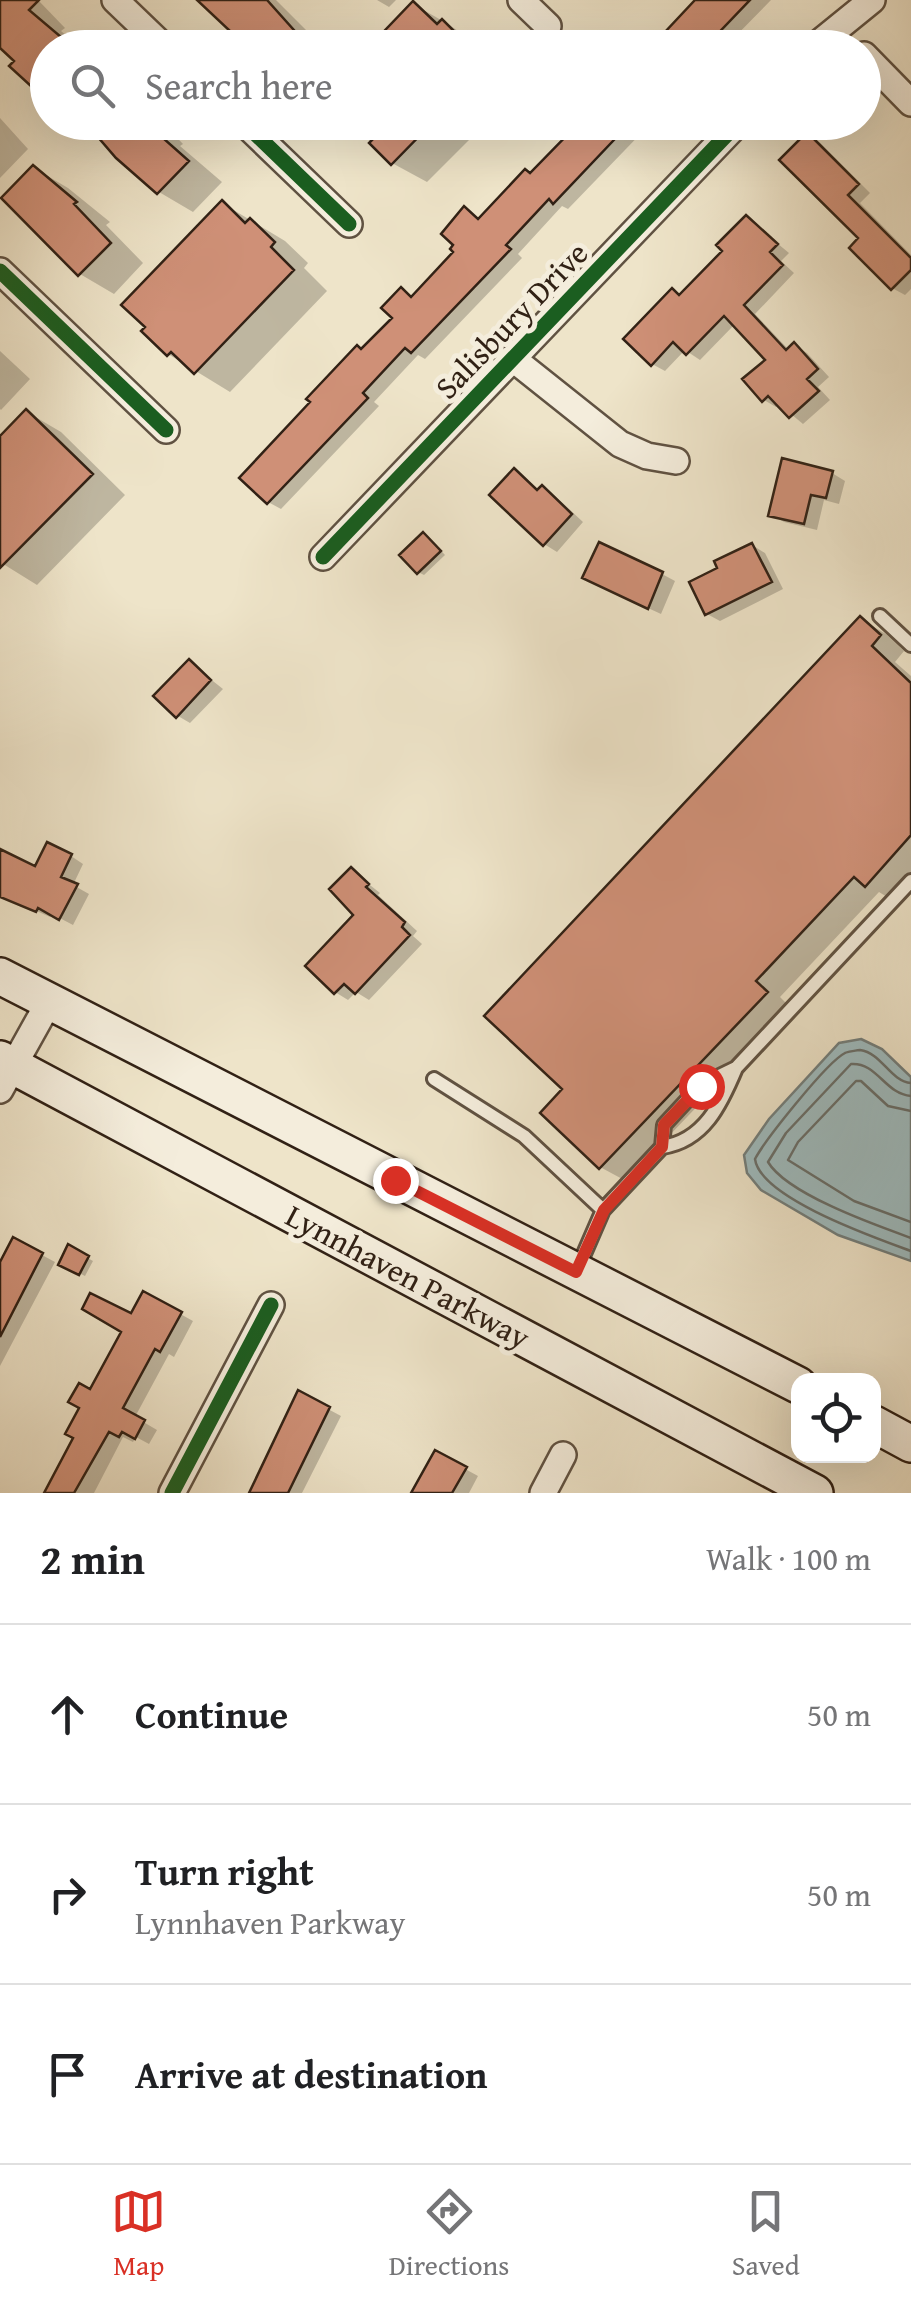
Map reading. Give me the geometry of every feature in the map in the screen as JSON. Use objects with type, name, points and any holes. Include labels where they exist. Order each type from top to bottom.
[{"type":"main road","points":[[0,976],[791,1381]]},
{"type":"main road","name":"Lynnhaven Parkway","points":[[4,1072],[815,1493]]},
{"type":"main road","points":[[881,1428],[911,1444]]},
{"type":"street","points":[[116,0],[147,30]]},
{"type":"street","points":[[521,0],[548,26]]},
{"type":"street","points":[[832,30],[872,0]]},
{"type":"street","points":[[836,26],[840,30]]},
{"type":"street","points":[[881,72],[911,103]]},
{"type":"street","points":[[262,140],[348,224]]},
{"type":"street","name":"Salisbury Drive","points":[[323,557],[722,140]]},
{"type":"street","points":[[0,271],[166,430]]},
{"type":"street","points":[[512,358],[620,444],[646,456],[676,461]]},
{"type":"street","points":[[4,1072],[49,1002]]},
{"type":"street","points":[[172,1493],[271,1305]]},
{"type":"street","points":[[543,1493],[563,1455]]},
{"type":"lane","points":[[880,616],[911,644]]},
{"type":"lane","points":[[576,1272],[604,1210],[662,1147],[664,1125],[701,1086],[736,1068],[911,882]]},
{"type":"lane","points":[[662,1147],[684,1144],[721,1104],[736,1068]]},
{"type":"lane","points":[[434,1079],[524,1136],[604,1210]]},
{"type":"water","points":[[861,1039],[882,1049],[911,1077],[911,1261],[838,1235],[761,1190],[747,1173],[744,1155],[769,1119],[839,1043]]},
{"type":"building","points":[[0,0],[39,0],[29,10],[53,30],[30,30],[30,85],[9,66],[14,61],[0,48]]},
{"type":"building","points":[[197,0],[267,0],[294,30],[229,30]]},
{"type":"building","points":[[695,0],[750,0],[721,30],[667,30]]},
{"type":"building","points":[[413,1],[437,24],[442,19],[453,30],[385,30]]},
{"type":"building","points":[[100,140],[165,140],[189,161],[157,194]]},
{"type":"building","points":[[372,140],[415,140],[391,165],[369,143]]},
{"type":"building","points":[[562,140],[614,140],[553,204],[549,199],[506,245],[511,249],[411,353],[405,348],[363,393],[368,398],[267,504],[239,478],[357,345],[361,349],[392,318],[381,308],[401,287],[411,297],[453,252],[453,245],[441,234],[464,206],[478,219],[525,169],[530,173]]},
{"type":"building","points":[[799,140],[815,140],[859,184],[848,195],[911,258],[911,270],[891,290],[849,248],[858,238],[779,160]]},
{"type":"building","points":[[33,165],[77,202],[74,204],[111,243],[78,276],[1,198]]},
{"type":"building","points":[[222,200],[245,223],[250,218],[275,242],[271,247],[294,270],[194,374],[171,352],[167,356],[141,331],[145,327],[121,305]]},
{"type":"building","points":[[746,215],[778,244],[770,252],[783,265],[744,305],[786,350],[794,342],[818,369],[807,379],[819,391],[789,418],[768,396],[762,402],[742,379],[765,360],[724,316],[686,355],[673,342],[651,366],[623,339],[672,288],[679,295],[722,251],[716,245]]},
{"type":"building","points":[[26,409],[93,474],[0,568],[0,436]]},
{"type":"building","points":[[782,458],[833,471],[826,498],[811,495],[804,524],[768,516]]},
{"type":"building","points":[[514,468],[537,490],[542,485],[572,514],[543,546],[489,495]]},
{"type":"building","points":[[423,532],[441,551],[417,574],[399,555]]},
{"type":"building","points":[[599,542],[663,572],[648,609],[582,578]]},
{"type":"building","points":[[752,543],[772,582],[705,615],[689,582],[717,568],[714,561]]},
{"type":"building","points":[[860,616],[881,635],[872,646],[911,683],[911,835],[865,887],[854,877],[756,981],[768,992],[599,1169],[540,1113],[562,1089],[484,1016]]},
{"type":"building","points":[[189,659],[211,680],[176,718],[153,696]]},
{"type":"building","points":[[47,842],[72,854],[61,877],[78,884],[59,920],[38,908],[36,912],[0,897],[0,849],[35,866]]},
{"type":"building","points":[[351,867],[369,884],[366,887],[405,922],[402,927],[410,935],[355,994],[344,984],[334,994],[305,966],[353,915],[329,889]]},
{"type":"building","points":[[13,1237],[43,1253],[0,1337],[0,1262]]},
{"type":"building","points":[[68,1244],[89,1256],[79,1275],[58,1265]]},
{"type":"building","points":[[143,1291],[182,1312],[160,1352],[155,1349],[123,1408],[145,1420],[135,1439],[122,1432],[119,1437],[109,1432],[74,1493],[44,1493],[73,1438],[65,1434],[79,1408],[68,1402],[79,1383],[90,1389],[121,1332],[82,1309],[90,1293],[131,1313]]},
{"type":"building","points":[[298,1390],[330,1407],[288,1493],[249,1493]]},
{"type":"building","points":[[435,1450],[467,1467],[452,1493],[411,1493]]},
{"type":"cycle path","points":[[262,140],[349,224]]},
{"type":"cycle path","points":[[323,557],[722,140]]},
{"type":"cycle path","points":[[0,271],[166,430]]},
{"type":"cycle path","points":[[172,1493],[271,1305]]},
{"type":"route","points":[[395,1180],[576,1272],[604,1210],[662,1147],[664,1125],[701,1086]]}]
